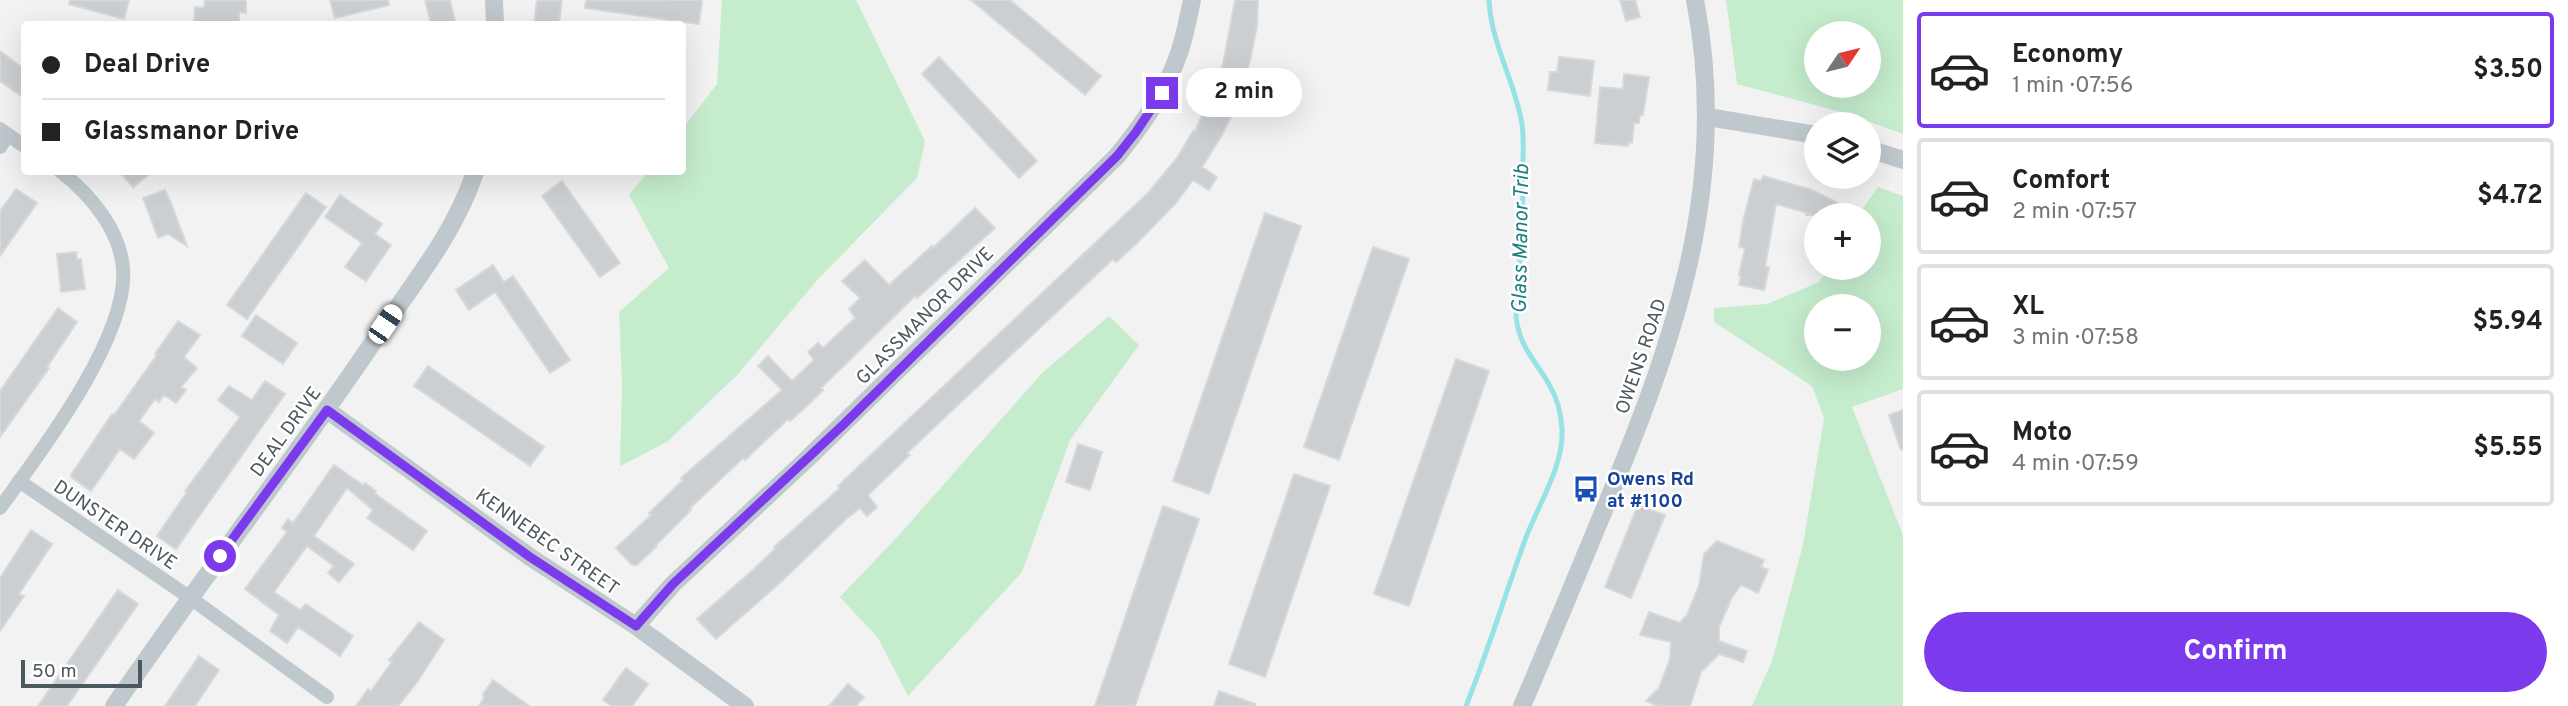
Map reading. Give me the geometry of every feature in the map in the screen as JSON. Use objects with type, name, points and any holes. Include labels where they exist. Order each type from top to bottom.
[{"type":"street","points":[[494,0],[495,21]]},
{"type":"street","name":"GLASSMANOR DRIVE","points":[[636,626],[673,584],[916,355],[1117,156],[1162,93],[1180,52],[1192,0]]},
{"type":"street","name":"OWENS ROAD","points":[[1522,706],[1618,479],[1658,373],[1686,282],[1699,219],[1708,117],[1704,60],[1695,0]]},
{"type":"street","points":[[1708,117],[1804,133]]},
{"type":"street","points":[[3,137],[21,145]]},
{"type":"street","points":[[1881,153],[1903,160]]},
{"type":"street","points":[[0,508],[80,392],[103,349],[116,316],[121,291],[124,271],[114,237],[88,196],[64,175]]},
{"type":"street","name":"DEAL DRIVE","points":[[114,706],[189,597],[327,410],[454,220],[473,175]]},
{"type":"street","name":"KENNEBEC STREET","points":[[327,410],[530,557],[636,626],[745,706]]},
{"type":"street","name":"DUNSTER DRIVE","points":[[19,481],[189,597],[327,697]]},
{"type":"green space","points":[[722,0],[856,0],[925,141],[917,178],[819,278],[738,374],[667,442],[620,466],[622,382],[619,312],[669,268],[629,195],[646,175],[686,175],[686,124],[717,84]]},
{"type":"green space","points":[[1726,0],[1903,0],[1903,134],[1881,126],[1881,112],[1841,112],[1737,84]]},
{"type":"green space","points":[[1881,188],[1903,196],[1903,389],[1852,407],[1903,535],[1903,706],[1752,706],[1772,661],[1803,545],[1824,418],[1812,386],[1714,322],[1714,308],[1767,304],[1819,282],[1881,280],[1881,203],[1867,203],[1877,189]]},
{"type":"green space","points":[[1109,316],[1139,345],[1070,440],[1022,572],[908,696],[878,638],[840,597],[899,535],[1042,373]]},
{"type":"building","points":[[70,0],[129,0],[124,19],[69,4]]},
{"type":"building","points":[[205,0],[246,0],[246,13],[239,12],[239,21],[194,21],[195,7],[204,8]]},
{"type":"building","points":[[330,0],[388,0],[389,5],[335,18]]},
{"type":"building","points":[[425,0],[450,0],[455,21],[430,21]]},
{"type":"building","points":[[537,0],[562,0],[559,21],[534,21]]},
{"type":"building","points":[[586,0],[702,0],[699,24],[585,8]]},
{"type":"building","points":[[971,0],[1010,0],[1101,76],[1085,95]]},
{"type":"building","points":[[1235,0],[1258,0],[1257,26],[1250,61],[1235,108],[1202,167],[1217,177],[1209,190],[1193,180],[1176,203],[1136,244],[1116,262],[1113,259],[907,453],[910,455],[868,495],[877,507],[867,516],[860,508],[846,519],[716,639],[697,619],[840,488],[838,486],[1148,193],[1177,158],[1193,131],[1195,132],[1223,64]]},
{"type":"building","points":[[1620,0],[1635,0],[1640,17],[1626,21]]},
{"type":"building","points":[[0,51],[21,67],[21,96],[0,81]]},
{"type":"building","points":[[939,57],[1037,161],[1019,178],[922,74]]},
{"type":"building","points":[[1559,57],[1594,61],[1590,96],[1548,90],[1550,72],[1557,72]]},
{"type":"building","points":[[1624,74],[1649,77],[1643,115],[1640,115],[1639,123],[1634,123],[1632,143],[1629,142],[1628,146],[1595,143],[1600,87],[1623,89]]},
{"type":"building","points":[[123,175],[148,175],[133,187]]},
{"type":"building","points":[[1763,176],[1812,190],[1838,203],[1804,203],[1804,212],[1776,204],[1765,267],[1769,267],[1764,290],[1739,285],[1745,248],[1739,247],[1743,221],[1754,179],[1761,181]]},
{"type":"building","points":[[562,181],[620,263],[600,277],[542,196]]},
{"type":"building","points":[[16,189],[37,203],[0,256],[0,211]]},
{"type":"building","points":[[165,190],[187,246],[168,234],[158,238],[143,198]]},
{"type":"building","points":[[306,193],[326,207],[247,319],[227,305]]},
{"type":"building","points":[[340,195],[382,224],[375,234],[391,245],[366,281],[345,267],[362,243],[325,217]]},
{"type":"building","points":[[975,208],[995,228],[917,298],[915,296],[821,388],[823,390],[811,402],[790,421],[788,419],[745,460],[743,458],[689,509],[691,510],[657,546],[637,565],[632,565],[616,548],[651,515],[649,513],[683,480],[681,478],[782,390],[758,366],[768,356],[792,381],[814,360],[808,352],[818,343],[823,348],[855,318],[849,309],[860,298],[842,281],[865,260],[889,285]]},
{"type":"building","points":[[1265,213],[1301,226],[1209,494],[1173,481]]},
{"type":"building","points":[[1373,247],[1409,259],[1339,460],[1304,447]]},
{"type":"building","points":[[76,252],[77,260],[81,259],[85,289],[61,292],[57,254]]},
{"type":"building","points":[[493,265],[504,282],[513,276],[570,360],[550,373],[495,292],[469,310],[456,290]]},
{"type":"building","points":[[58,308],[77,322],[47,367],[49,368],[0,437],[0,391]]},
{"type":"building","points":[[256,315],[297,343],[283,364],[242,336]]},
{"type":"building","points":[[178,321],[200,335],[184,357],[197,368],[181,387],[186,390],[176,403],[164,395],[159,402],[155,399],[139,421],[154,433],[134,459],[120,449],[91,491],[71,475],[112,414],[114,415],[157,355],[155,354]]},
{"type":"building","points":[[1456,359],[1489,371],[1409,606],[1374,594]]},
{"type":"building","points":[[428,366],[544,447],[530,466],[414,386]]},
{"type":"building","points":[[265,381],[285,394],[176,549],[157,536],[187,492],[185,491],[240,417],[218,400],[229,386],[252,400]]},
{"type":"building","points":[[1903,410],[1903,450],[1901,450],[1889,415]]},
{"type":"building","points":[[1078,444],[1102,452],[1090,490],[1066,482]]},
{"type":"building","points":[[334,465],[363,485],[365,483],[376,491],[374,493],[427,531],[413,550],[367,518],[373,510],[347,488],[314,536],[354,564],[339,582],[328,573],[334,566],[307,546],[274,592],[300,610],[306,604],[353,636],[340,656],[298,627],[287,643],[270,631],[279,615],[245,589],[287,532],[282,528],[288,519],[293,523]]},
{"type":"building","points":[[1294,474],[1330,486],[1265,677],[1229,664]]},
{"type":"building","points":[[1638,505],[1665,515],[1631,598],[1605,587]]},
{"type":"building","points":[[1163,506],[1199,519],[1135,706],[1095,706]]},
{"type":"building","points":[[31,530],[52,544],[19,594],[24,596],[0,631],[0,578]]},
{"type":"building","points":[[1717,541],[1764,560],[1761,567],[1768,570],[1758,593],[1741,585],[1731,599],[1719,627],[1719,641],[1747,651],[1743,662],[1719,654],[1701,672],[1690,706],[1658,706],[1646,701],[1659,688],[1670,659],[1671,642],[1640,635],[1649,612],[1680,623],[1687,615],[1699,586],[1704,554]]},
{"type":"building","points":[[118,590],[138,604],[67,706],[38,706]]},
{"type":"building","points":[[419,622],[444,640],[418,681],[398,706],[356,706],[368,689],[371,691],[392,662],[389,660]]},
{"type":"building","points":[[199,656],[219,670],[195,706],[165,706]]},
{"type":"building","points":[[626,668],[648,684],[632,706],[612,706],[603,700]]},
{"type":"building","points":[[493,680],[529,706],[479,706],[484,698],[483,694]]},
{"type":"building","points":[[848,684],[864,697],[856,706],[829,706]]},
{"type":"building","points":[[1219,691],[1255,704],[1255,706],[1214,706]]},
{"type":"waterway","name":"Glass Manor Trib","points":[[1466,706],[1525,540],[1555,471],[1562,443],[1556,398],[1525,347],[1516,317],[1523,205],[1523,129],[1519,108],[1494,32],[1489,0]]},
{"type":"place","name":"Owens Rd at #1100","points":[[1586,489]]},
{"type":"route","points":[[220,556],[327,410],[530,557],[636,626],[673,584],[844,424],[1117,156],[1162,93]]}]
